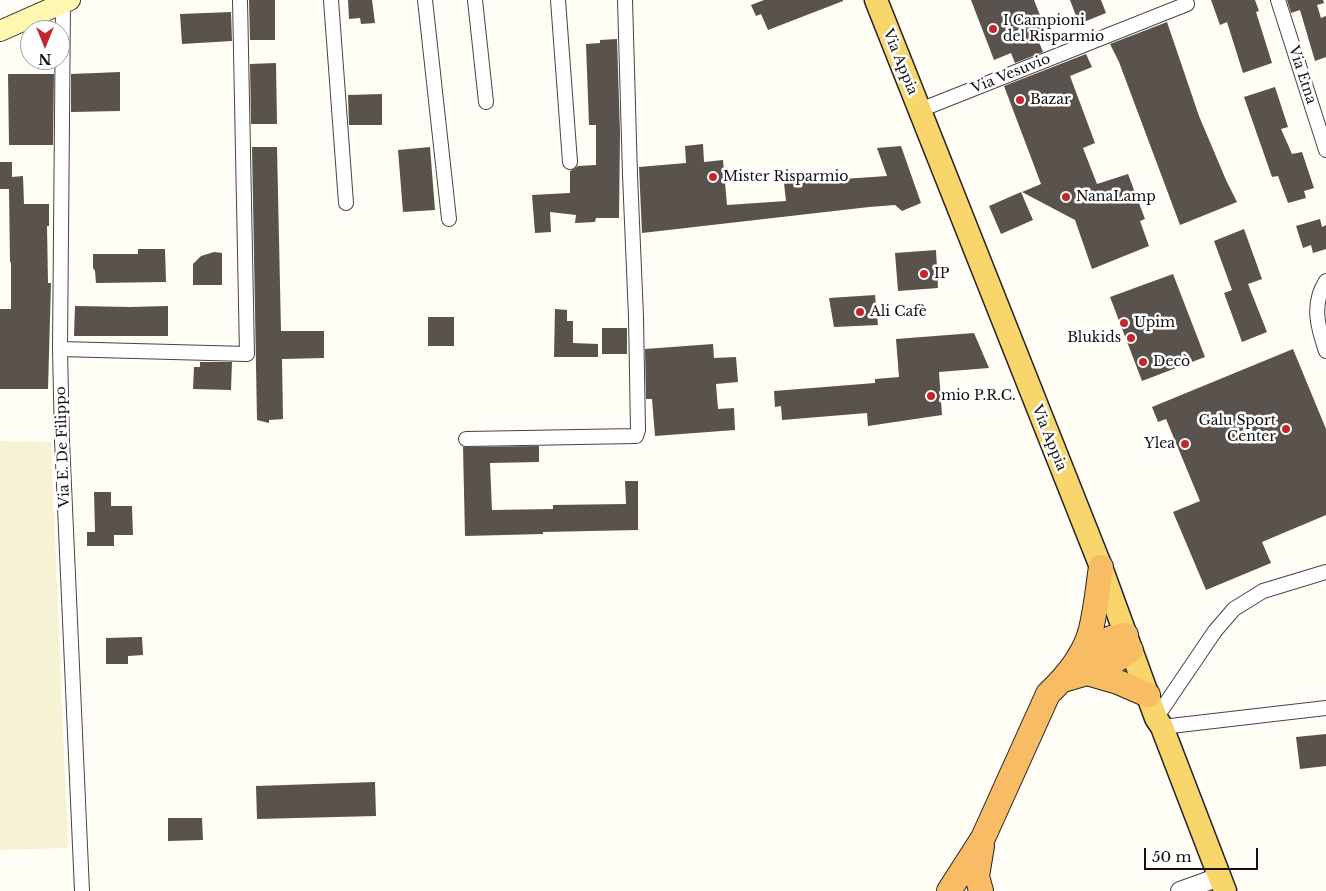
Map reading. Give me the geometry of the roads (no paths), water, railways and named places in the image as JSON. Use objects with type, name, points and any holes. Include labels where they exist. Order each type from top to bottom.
[{"type":"highway","points":[[1084,664],[1096,601],[1100,567]]},
{"type":"highway","points":[[950,891],[983,838],[1048,694],[1111,638],[1128,642]]},
{"type":"highway","points":[[1084,664],[1148,695]]},
{"type":"highway","points":[[981,891],[977,876],[983,838]]},
{"type":"main road","name":"Via Appia","points":[[876,0],[1100,567],[1222,884]]},
{"type":"main road","points":[[0,31],[66,2]]},
{"type":"street","points":[[60,349],[247,354],[240,0]]},
{"type":"street","points":[[331,0],[346,203]]},
{"type":"street","points":[[425,0],[449,219]]},
{"type":"street","points":[[475,0],[486,102]]},
{"type":"street","points":[[558,0],[570,162]]},
{"type":"street","points":[[466,439],[636,436],[638,430],[636,317],[625,0]]},
{"type":"street","name":"Via Etna","points":[[1278,0],[1326,150]]},
{"type":"street","name":"Via E. De Filippo","points":[[66,2],[60,349],[82,891]]},
{"type":"street","name":"Via Vesuvio","points":[[920,110],[1187,4]]},
{"type":"street","points":[[1326,281],[1317,308],[1319,328],[1326,351]]},
{"type":"street","points":[[1159,723],[1215,631],[1234,609],[1264,591],[1326,572]]},
{"type":"street","points":[[1159,723],[1326,708]]},
{"type":"street","points":[[1180,891],[1222,884]]},
{"type":"place","name":"I Campioni del Risparmio","points":[[993,29]]},
{"type":"place","name":"Bazar","points":[[1020,100]]},
{"type":"place","name":"Mister Risparmio","points":[[713,177]]},
{"type":"place","name":"NanaLamp","points":[[1066,197]]},
{"type":"place","name":"IP","points":[[924,274]]},
{"type":"place","name":"Ali Cafè","points":[[860,312]]},
{"type":"place","name":"Upim","points":[[1124,323]]},
{"type":"place","name":"Blukids","points":[[1131,338]]},
{"type":"place","name":"Decò","points":[[1143,362]]},
{"type":"place","name":"mio P.R.C.","points":[[931,396]]},
{"type":"place","name":"Galu Sport Center","points":[[1286,429]]},
{"type":"place","name":"Ylea","points":[[1185,444]]}]
